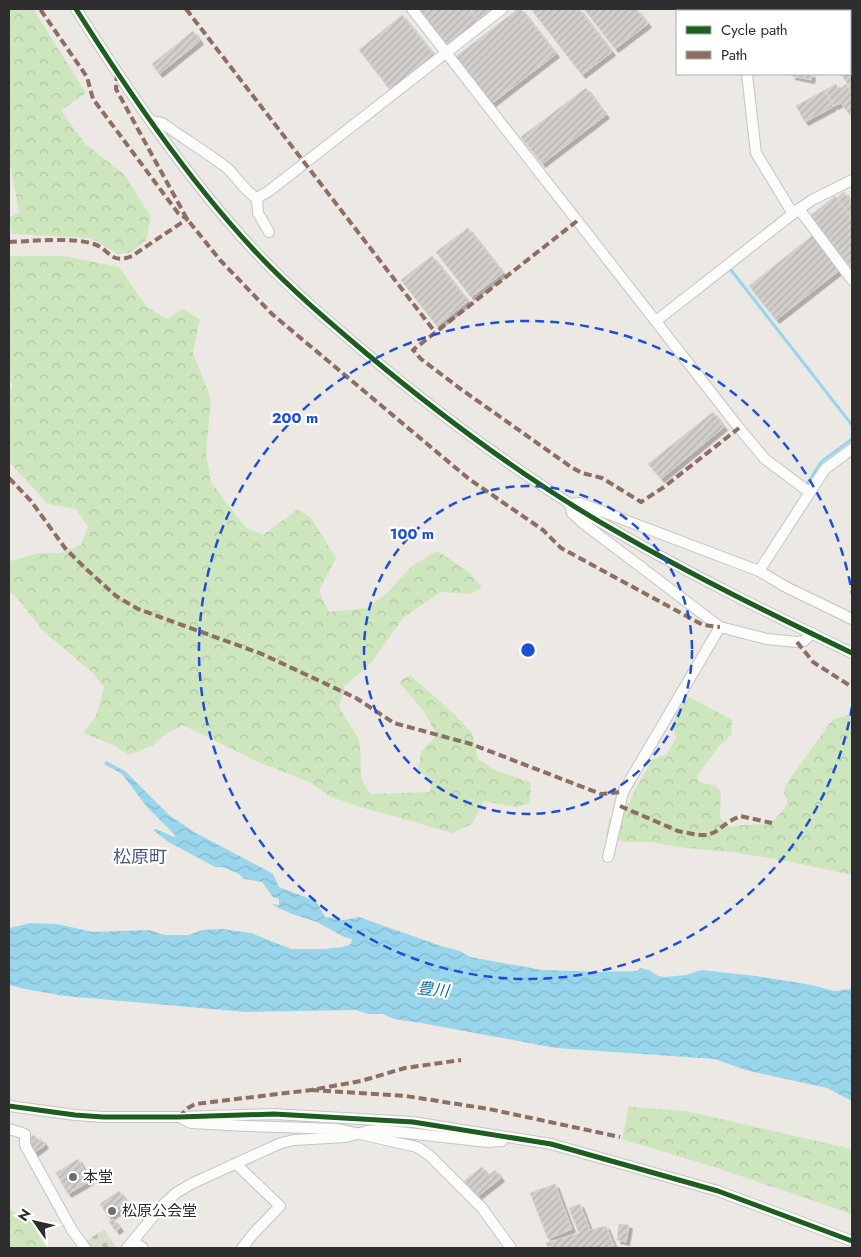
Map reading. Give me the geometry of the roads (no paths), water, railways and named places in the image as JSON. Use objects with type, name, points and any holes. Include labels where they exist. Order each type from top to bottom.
[{"type":"street","points":[[76,9],[151,121],[209,198],[254,250],[326,319],[395,377],[522,472],[618,533],[716,587],[852,653]]},
{"type":"street","points":[[412,9],[765,459],[809,492]]},
{"type":"street","points":[[257,198],[269,191],[502,9]]},
{"type":"street","points":[[747,75],[756,152],[796,211],[852,280]]},
{"type":"street","points":[[151,121],[162,123],[227,168],[251,195],[257,198]]},
{"type":"street","points":[[656,321],[796,211],[812,200],[852,180]]},
{"type":"street","points":[[257,198],[258,213],[270,232]]},
{"type":"street","points":[[759,571],[825,469],[852,449]]},
{"type":"street","points":[[570,504],[580,503],[759,571],[786,587],[852,619]]},
{"type":"street","points":[[570,504],[572,513],[583,523],[720,627],[767,639],[797,642],[804,641],[812,634]]},
{"type":"street","points":[[608,857],[623,792],[720,627]]},
{"type":"street","points":[[9,1106],[75,1115],[179,1117],[274,1114],[343,1117],[412,1122],[550,1144],[718,1191],[852,1241]]},
{"type":"street","points":[[179,1117],[191,1123],[338,1129],[417,1147],[430,1155],[482,1208],[511,1248]]},
{"type":"street","points":[[9,1129],[25,1134],[25,1145],[72,1230],[85,1248]]},
{"type":"street","points":[[144,1248],[130,1245],[162,1206],[176,1193],[193,1183],[268,1148],[294,1140],[346,1137],[367,1130],[488,1142],[501,1142],[510,1138]]},
{"type":"street","points":[[236,1164],[280,1206],[242,1248]]},
{"type":"water","name":"豊川","points":[[106,761],[125,771],[169,815],[194,832],[273,874],[279,887],[316,901],[325,917],[344,920],[359,917],[460,951],[470,957],[542,970],[603,972],[638,971],[640,968],[665,977],[686,975],[701,970],[756,976],[812,985],[834,991],[852,989],[852,1101],[827,1088],[745,1070],[715,1059],[556,1048],[394,1019],[383,1014],[368,1014],[356,1010],[246,1012],[65,996],[9,985],[9,928],[31,923],[57,924],[93,932],[149,930],[165,935],[188,935],[203,930],[222,929],[251,933],[291,949],[324,949],[351,944],[352,939],[344,937],[317,922],[292,914],[271,904],[279,905],[279,899],[273,897],[262,882],[244,879],[239,874],[223,867],[215,867],[167,841],[153,830],[156,829],[174,837],[176,836],[147,807],[122,774],[104,764]]},
{"type":"waterway","points":[[731,270],[852,425]]},
{"type":"waterway","points":[[807,484],[821,462],[852,439]]},
{"type":"place","name":"本堂","points":[[73,1177]]},
{"type":"place","name":"松原公会堂","points":[[112,1211]]},
{"type":"district","name":"松原町","points":[[140,857]]}]
